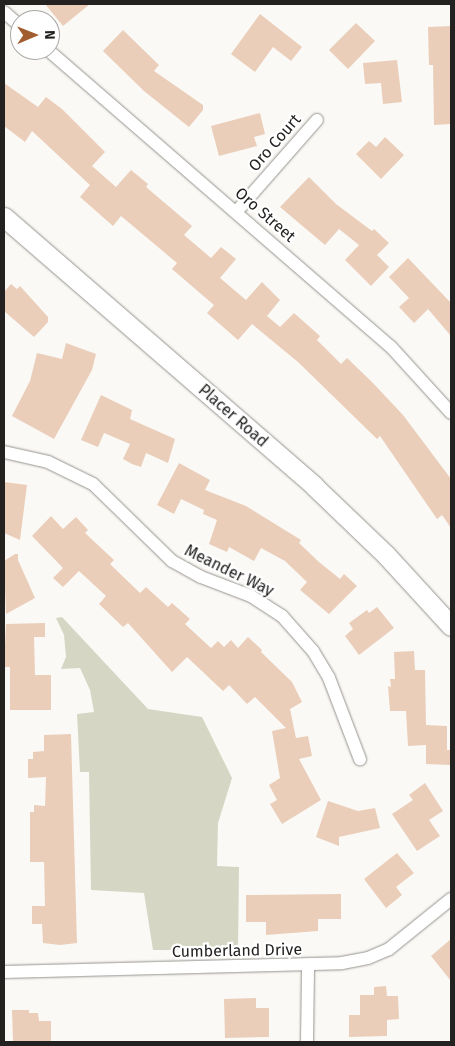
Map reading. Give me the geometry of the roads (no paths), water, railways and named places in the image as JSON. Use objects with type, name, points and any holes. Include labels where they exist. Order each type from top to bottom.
[{"type":"main road","name":"Placer Road","points":[[4,217],[322,492],[451,626]]},
{"type":"street","name":"Oro Street","points":[[60,60],[237,211],[390,347],[451,414]]},
{"type":"street","name":"Oro Court","points":[[237,211],[317,120]]},
{"type":"street","name":"Meander Way","points":[[4,452],[48,462],[93,484],[172,561],[201,577],[251,596],[282,616],[313,651],[329,678],[360,759]]},
{"type":"street","name":"Cumberland Drive","points":[[4,972],[308,966],[375,955],[401,941],[451,899]]},
{"type":"street","points":[[307,1042],[308,966]]}]
